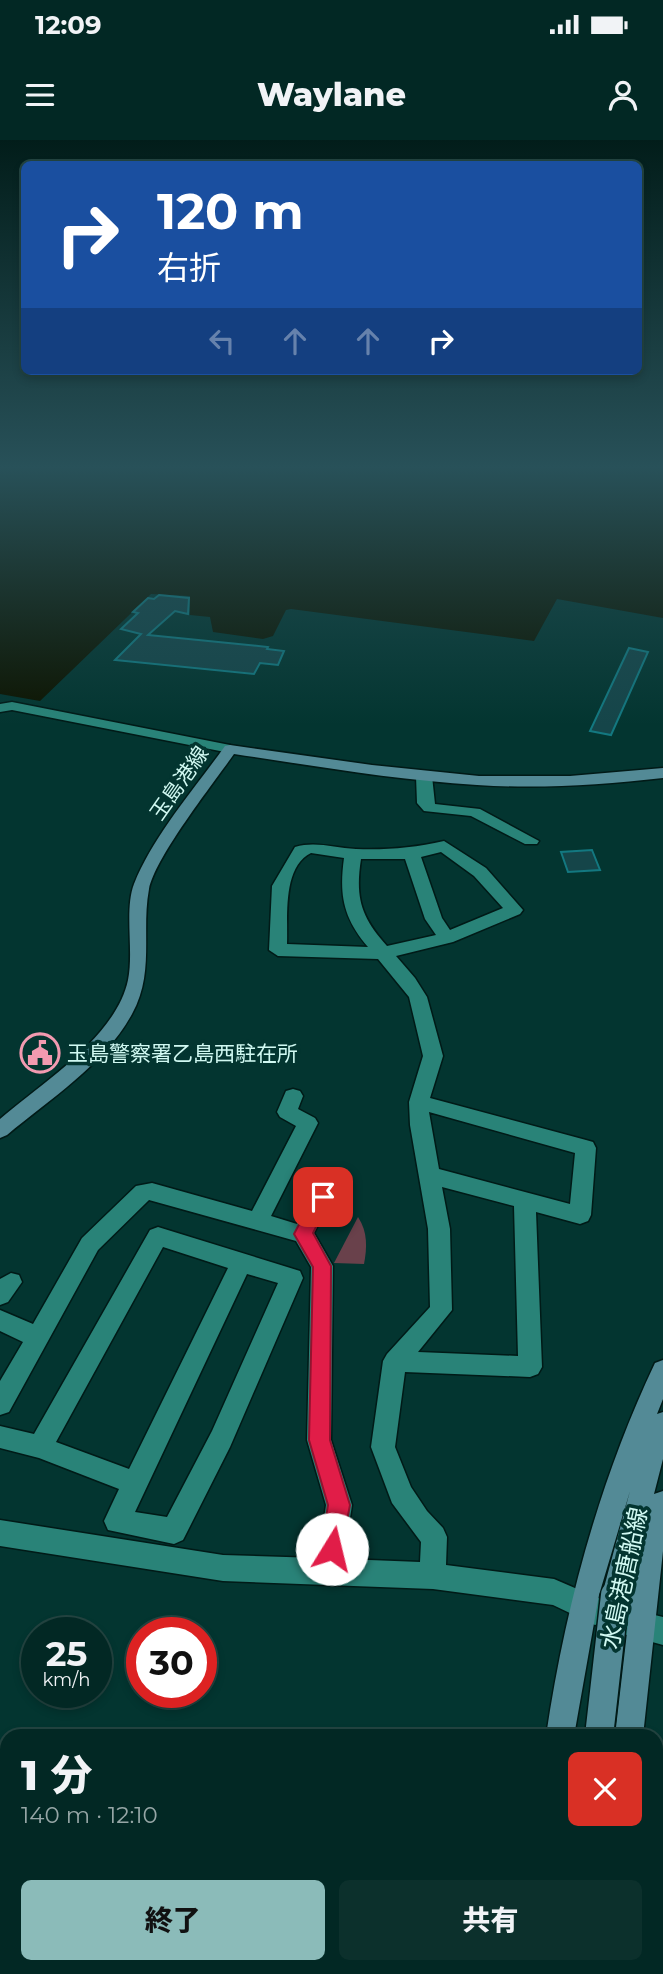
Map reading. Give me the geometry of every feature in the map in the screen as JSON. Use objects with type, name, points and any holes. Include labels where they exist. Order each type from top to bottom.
[{"type":"main road","name":"玉島港線","points":[[0,1130],[99,1046],[124,1012],[137,980],[141,888],[152,862],[230,749],[424,776],[512,782],[574,781],[663,772]]},
{"type":"main road","points":[[561,1729],[583,1608],[601,1534],[639,1427],[663,1370]]},
{"type":"main road","name":"水島港唐船線","points":[[600,1729],[615,1595],[655,1442],[663,1423]]},
{"type":"main road","points":[[630,1729],[652,1628],[650,1550],[663,1503]]},
{"type":"street","points":[[0,708],[12,706],[230,749]]},
{"type":"street","points":[[424,776],[425,803],[430,808],[474,812],[531,841]]},
{"type":"street","points":[[444,846],[480,872],[514,910],[447,938],[383,953],[278,950],[280,886],[301,850],[310,848],[354,854],[412,854],[444,846]]},
{"type":"street","points":[[354,854],[348,882],[352,909],[359,922],[409,982],[418,997],[433,1056],[419,1102],[420,1125],[439,1229],[441,1310],[395,1361],[383,1447],[401,1494],[418,1520],[434,1537],[433,1576]]},
{"type":"street","points":[[412,854],[434,919],[447,938]]},
{"type":"street","points":[[257,1220],[308,1123],[287,1112],[293,1096]]},
{"type":"street","points":[[419,1102],[586,1148],[580,1215],[429,1175]]},
{"type":"street","points":[[303,1234],[332,1178]]},
{"type":"street","points":[[0,1404],[90,1244],[143,1192],[152,1191],[303,1234],[322,1266],[319,1440],[339,1505],[329,1572]]},
{"type":"street","points":[[395,1361],[530,1367],[525,1201]]},
{"type":"street","points":[[40,1447],[158,1236],[292,1278],[221,1439],[174,1531],[117,1521],[241,1263]]},
{"type":"street","points":[[0,1320],[38,1338]]},
{"type":"street","points":[[0,1437],[40,1447],[133,1483]]},
{"type":"street","points":[[0,1533],[223,1568],[433,1576],[554,1592],[583,1608],[652,1628]]},
{"type":"shaded area","points":[[0,554],[663,554],[663,618],[557,599],[534,641],[291,609],[286,610],[273,636],[263,639],[213,632],[210,617],[190,615],[190,596],[151,594],[40,701],[0,694]]},
{"type":"shaded area","points":[[358,1217],[366,1240],[364,1264],[334,1263]]},
{"type":"building","points":[[159,595],[189,598],[188,614],[175,611],[148,635],[268,647],[267,649],[284,651],[278,665],[260,663],[254,674],[115,660],[141,634],[121,629],[138,613],[133,612],[148,598],[154,599]]},
{"type":"building","points":[[629,648],[648,652],[611,735],[590,731]]},
{"type":"building","points":[[592,850],[600,870],[568,872],[561,852]]},
{"type":"place","name":"玉島警察署乙島西駐在所","points":[[40,1053]]},
{"type":"route","points":[[323,1197],[303,1234],[322,1266],[319,1440],[339,1505],[332,1549]]}]
